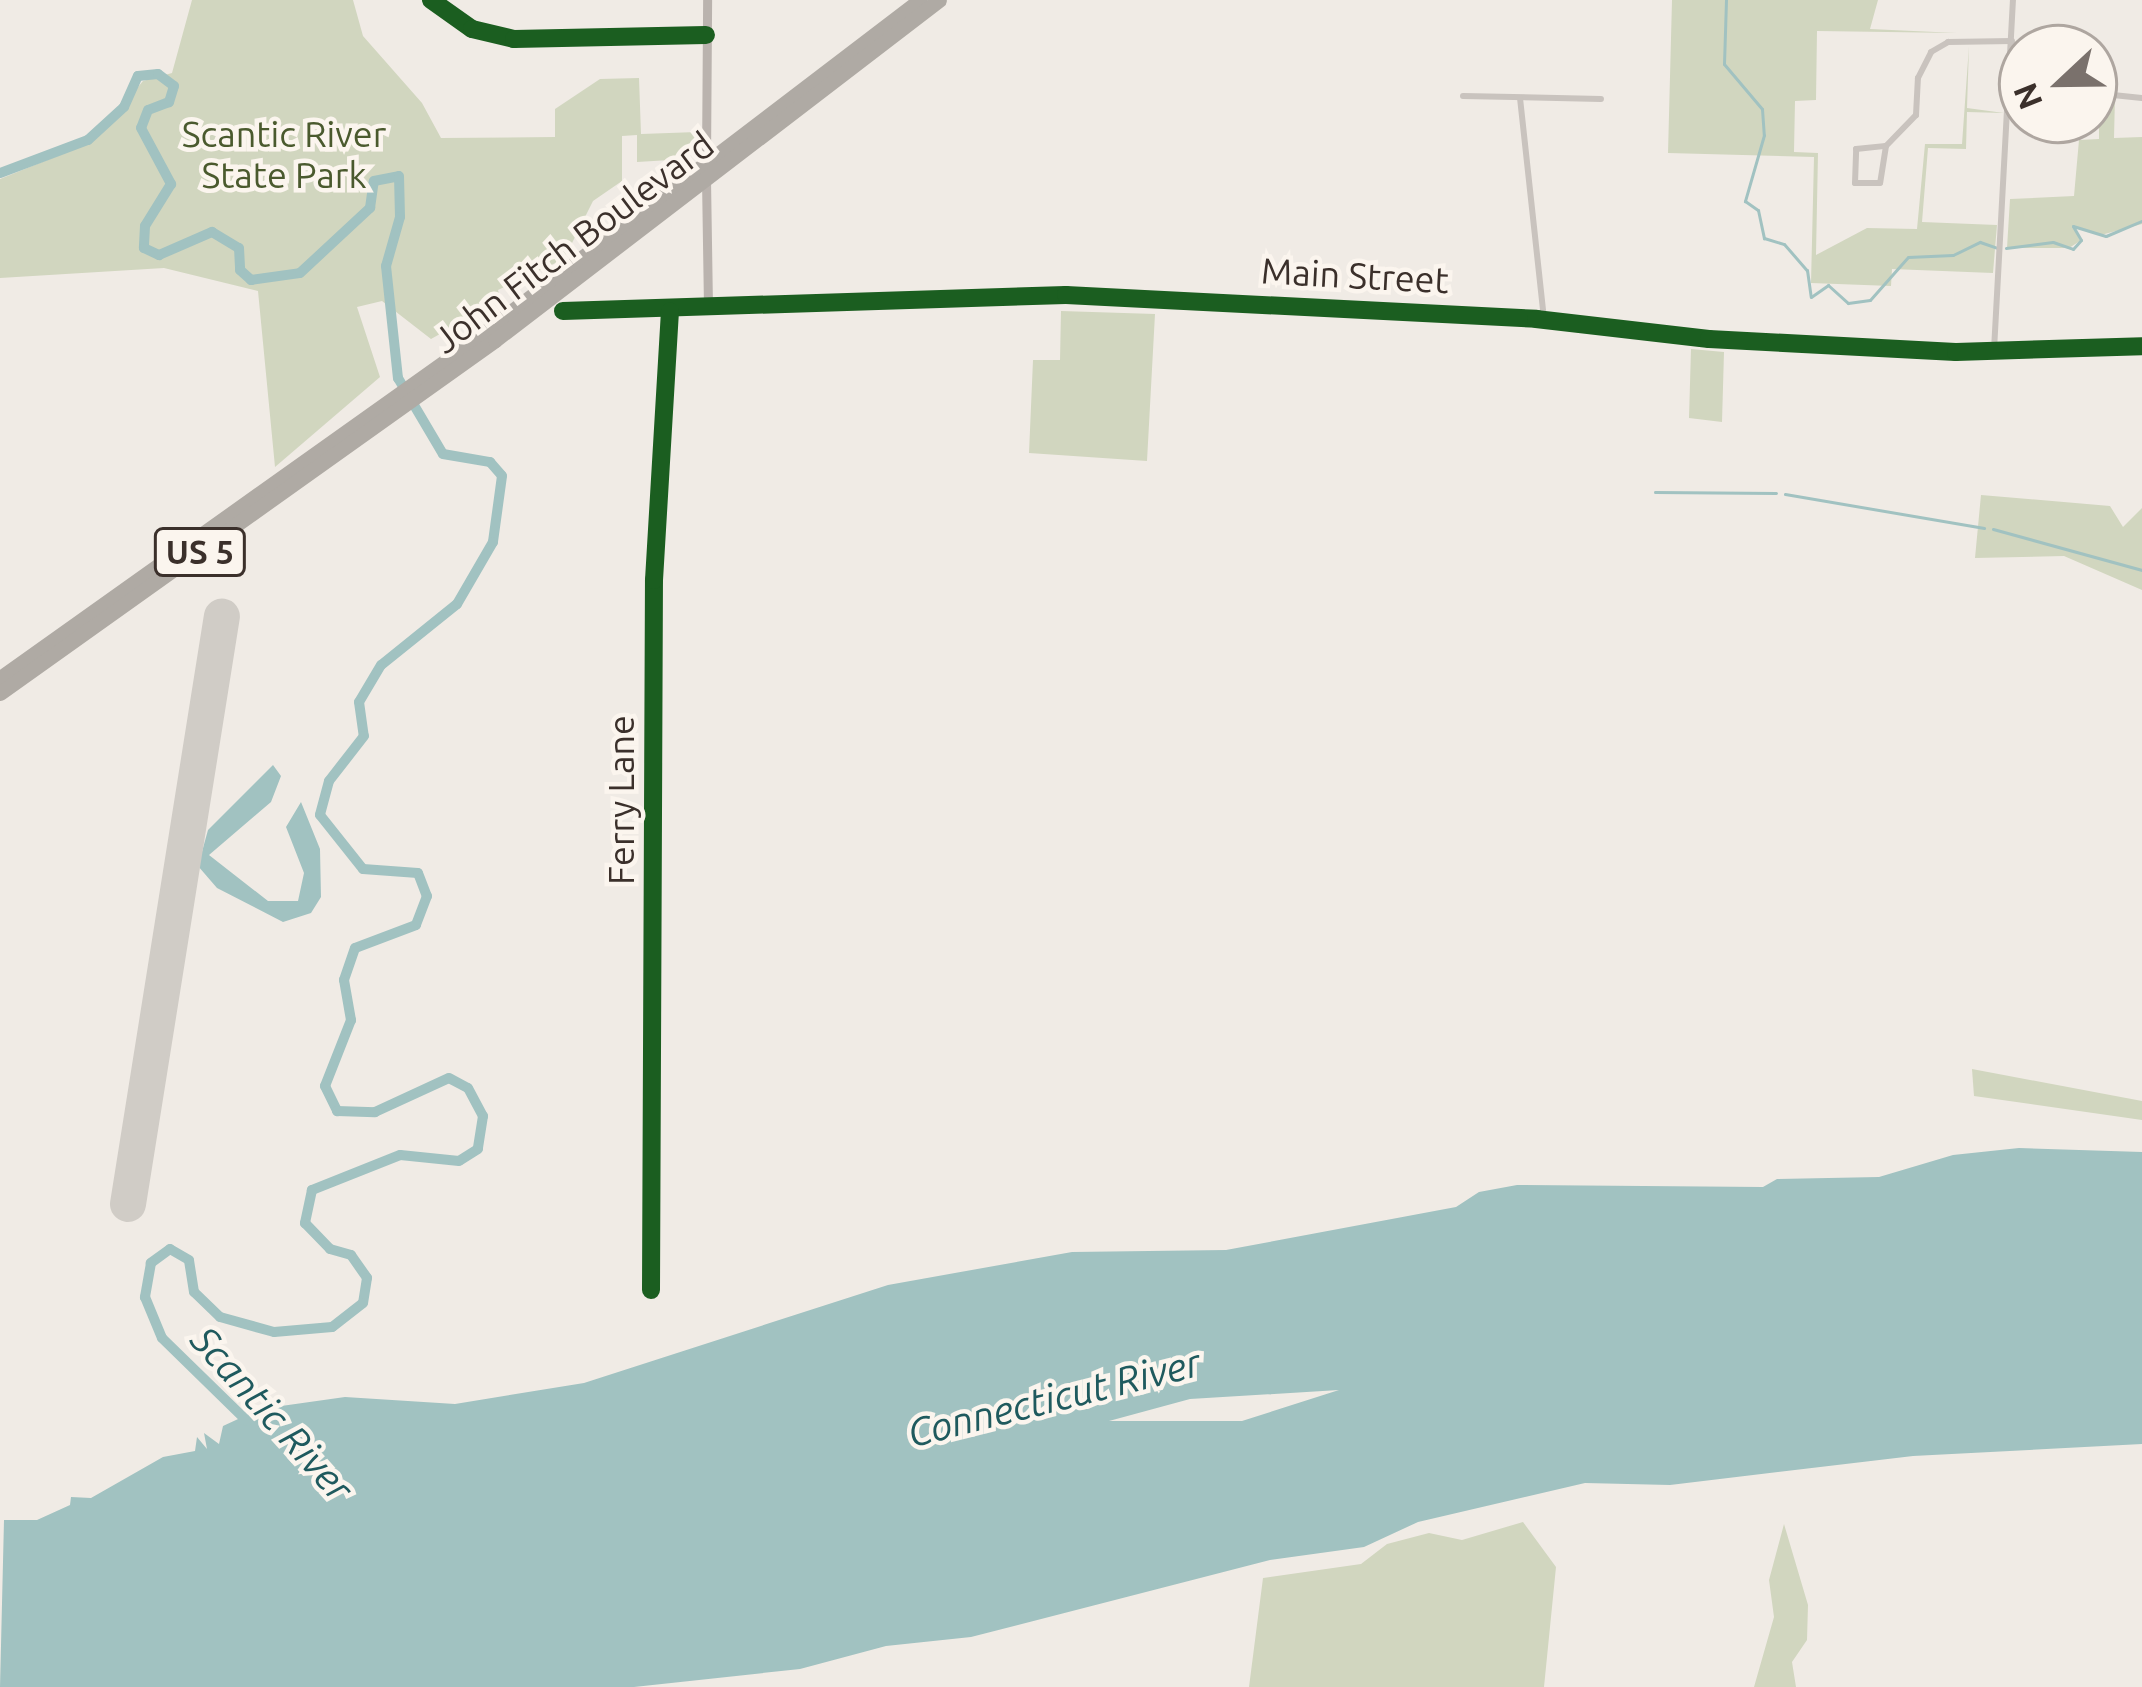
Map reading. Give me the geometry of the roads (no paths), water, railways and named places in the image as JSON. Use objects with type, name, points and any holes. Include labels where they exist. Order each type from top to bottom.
[{"type":"highway","name":"John Fitch Boulevard","points":[[706,172],[920,0]]},
{"type":"highway","name":"John Fitch Boulevard","points":[[0,693],[940,0]]},
{"type":"highway","name":"John Fitch Boulevard","points":[[0,678],[234,520]]},
{"type":"street","points":[[431,0],[490,36],[706,35]]},
{"type":"street","points":[[707,0],[708,309]]},
{"type":"street","points":[[1886,146],[1856,149],[1855,183],[1880,183],[1886,146],[1916,115],[1918,78],[1930,52],[1959,40],[1998,40]]},
{"type":"street","points":[[1463,96],[1601,99]]},
{"type":"street","points":[[1520,98],[1544,320]]},
{"type":"street","points":[[1994,353],[2007,144]]},
{"type":"street","name":"Main Street","points":[[563,311],[1066,295],[1544,320],[1709,339],[1994,353],[2142,346]]},
{"type":"street","name":"Ferry Lane","points":[[651,1290],[654,580],[670,311]]},
{"type":"water","points":[[273,765],[281,776],[271,802],[209,855],[268,901],[298,901],[304,873],[286,827],[301,802],[320,849],[321,897],[311,913],[283,922],[217,888],[198,866],[208,830]]},
{"type":"water","name":"Connecticut River","points":[[2019,1148],[2142,1152],[2142,1444],[1913,1456],[1670,1485],[1585,1483],[1418,1522],[1364,1547],[1270,1560],[971,1637],[886,1646],[800,1669],[634,1687],[0,1687],[4,1520],[37,1520],[70,1505],[71,1497],[91,1498],[163,1457],[195,1451],[197,1437],[207,1449],[204,1433],[219,1444],[223,1426],[260,1409],[345,1397],[455,1404],[584,1383],[888,1285],[1072,1252],[1226,1250],[1456,1207],[1479,1192],[1517,1185],[1763,1187],[1777,1179],[1879,1177],[1953,1155]],"holes":[[[1339,1390],[1242,1421],[1109,1421],[1190,1399]]]},
{"type":"waterway","points":[[1726,0],[1724,64],[1762,109],[1764,135],[1745,201],[1758,210],[1764,238],[1784,244],[1807,270],[1811,297],[1828,285],[1848,303],[1870,300],[1908,257],[1953,255],[1980,242],[1997,248]]},
{"type":"waterway","name":"Scantic River","points":[[0,173],[88,140],[124,107],[138,76],[158,74],[174,86],[169,102],[148,110],[141,128],[171,184],[145,226],[144,248],[159,255],[212,232],[239,248],[240,270],[251,280],[300,273],[370,208],[374,181],[399,176],[400,217],[386,266],[398,378],[443,454],[490,462],[502,476],[493,542],[457,604],[381,665],[359,702],[364,736],[329,781],[320,815],[363,869],[418,873],[427,896],[416,925],[355,948],[344,980],[351,1020],[325,1086],[337,1111],[375,1112],[449,1078],[468,1088],[483,1116],[478,1149],[459,1161],[400,1155],[312,1190],[305,1223],[330,1249],[351,1255],[367,1278],[363,1303],[332,1327],[274,1332],[220,1317],[194,1292],[189,1260],[170,1249],[151,1263],[145,1297],[162,1338],[247,1421]]},
{"type":"waterway","points":[[2006,248],[2053,242],[2073,249],[2081,240],[2073,226],[2106,236],[2142,221]]},
{"type":"waterway","points":[[1655,492],[1776,493]]},
{"type":"waterway","points":[[1785,494],[1984,528]]},
{"type":"waterway","points":[[1993,529],[2142,570]]},
{"type":"park label","name":"Scantic River State Park","points":[[284,154]]}]
